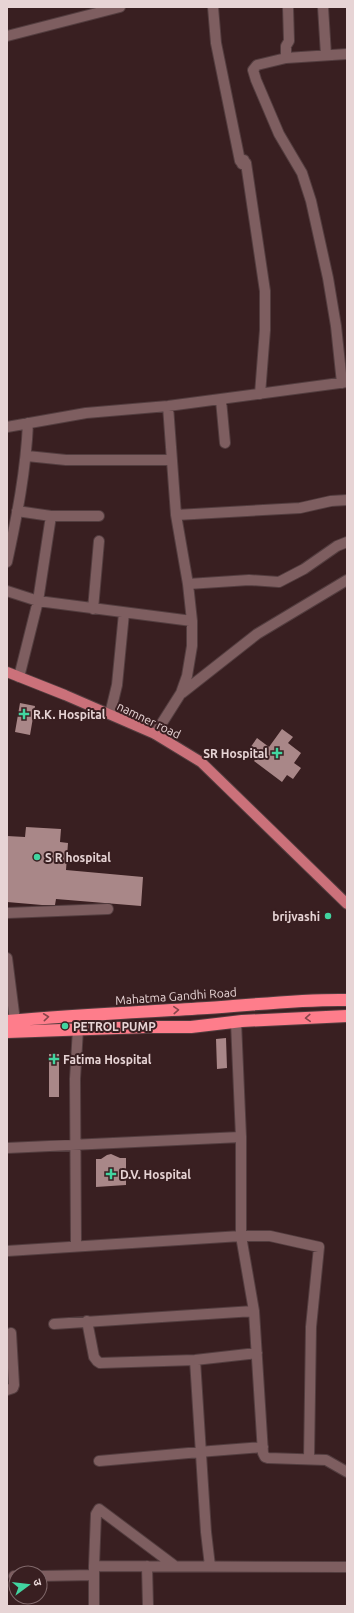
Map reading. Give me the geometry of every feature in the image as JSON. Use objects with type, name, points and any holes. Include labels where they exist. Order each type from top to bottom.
[{"type":"highway","name":"Mahatma Gandhi Road","points":[[11,1021],[318,1000],[347,1000]]},
{"type":"highway","points":[[7,1032],[191,1026],[347,1016]]},
{"type":"main road","name":"namner road","points":[[7,672],[155,734],[201,762],[347,904]]},
{"type":"street","points":[[7,36],[120,7]]},
{"type":"street","points":[[213,7],[216,43],[240,161],[244,160],[242,164],[246,163],[264,278],[265,330],[260,394]]},
{"type":"street","points":[[286,58],[286,46],[289,41],[288,7]]},
{"type":"street","points":[[323,7],[326,55]]},
{"type":"street","points":[[7,427],[86,413],[221,400],[345,383],[328,278],[312,201],[302,172],[279,134],[256,80],[254,70],[257,65],[286,58],[347,54]]},
{"type":"street","points":[[221,400],[225,443]]},
{"type":"street","points":[[155,734],[182,693],[187,676],[192,646],[192,621],[188,584],[176,515],[168,406]]},
{"type":"street","points":[[7,562],[27,456],[28,423]]},
{"type":"street","points":[[27,456],[66,460],[172,460]]},
{"type":"street","points":[[176,515],[300,508],[330,501],[347,500]]},
{"type":"street","points":[[17,511],[51,516],[99,516]]},
{"type":"street","points":[[19,677],[38,601],[51,516]]},
{"type":"street","points":[[93,609],[99,541]]},
{"type":"street","points":[[188,584],[249,580],[279,582],[304,569],[337,546],[347,542]]},
{"type":"street","points":[[182,693],[257,634],[347,580]]},
{"type":"street","points":[[7,591],[38,601],[192,621]]},
{"type":"street","points":[[110,714],[117,685],[124,612]]},
{"type":"street","points":[[7,913],[108,910]]},
{"type":"street","points":[[7,958],[11,1021]]},
{"type":"street","points":[[318,1000],[347,993]]},
{"type":"street","points":[[236,1022],[241,1138],[241,1236],[254,1311],[263,1447],[265,1457],[326,1460],[347,1472]]},
{"type":"street","points":[[71,1029],[75,1079],[76,1246]]},
{"type":"street","points":[[7,1148],[241,1138]]},
{"type":"street","points":[[7,1250],[241,1236],[270,1236],[319,1247],[311,1327],[308,1459]]},
{"type":"street","points":[[54,1324],[254,1311]]},
{"type":"street","points":[[87,1322],[94,1357],[100,1362],[195,1360],[257,1353]]},
{"type":"street","points":[[7,1390],[13,1388],[14,1385],[11,1333]]},
{"type":"street","points":[[195,1360],[206,1532],[210,1566]]},
{"type":"street","points":[[99,1461],[263,1447]]},
{"type":"street","points":[[94,1606],[96,1514],[99,1509],[175,1566]]},
{"type":"street","points":[[48,1575],[147,1566],[347,1567]]},
{"type":"street","points":[[147,1566],[148,1606]]},
{"type":"building","points":[[20,703],[35,706],[30,735],[15,732]]},
{"type":"building","points":[[282,729],[293,737],[288,743],[301,753],[294,763],[301,768],[293,779],[287,775],[282,782],[254,761],[259,755],[250,748],[257,738],[269,747]]},
{"type":"building","name":"S R hospital","points":[[26,827],[61,829],[60,842],[68,843],[66,870],[143,877],[141,906],[56,899],[55,905],[7,902],[7,836],[25,837]]},
{"type":"building","points":[[226,1038],[227,1068],[217,1069],[216,1039]]},
{"type":"building","points":[[49,1054],[59,1054],[59,1097],[49,1097]]},
{"type":"building","points":[[111,1154],[120,1158],[126,1158],[126,1185],[96,1187],[96,1159],[101,1159]]},
{"type":"place","name":"R.K. Hospital","points":[[24,714]]},
{"type":"place","name":"SR Hospital","points":[[277,753]]},
{"type":"place","name":"S R hospital","points":[[37,857]]},
{"type":"place","name":"brijvashi","points":[[328,916]]},
{"type":"place","name":"PETROL PUMP","points":[[65,1026]]},
{"type":"place","name":"Fatima Hospital","points":[[54,1059]]},
{"type":"place","name":"D.V. Hospital","points":[[111,1174]]}]
